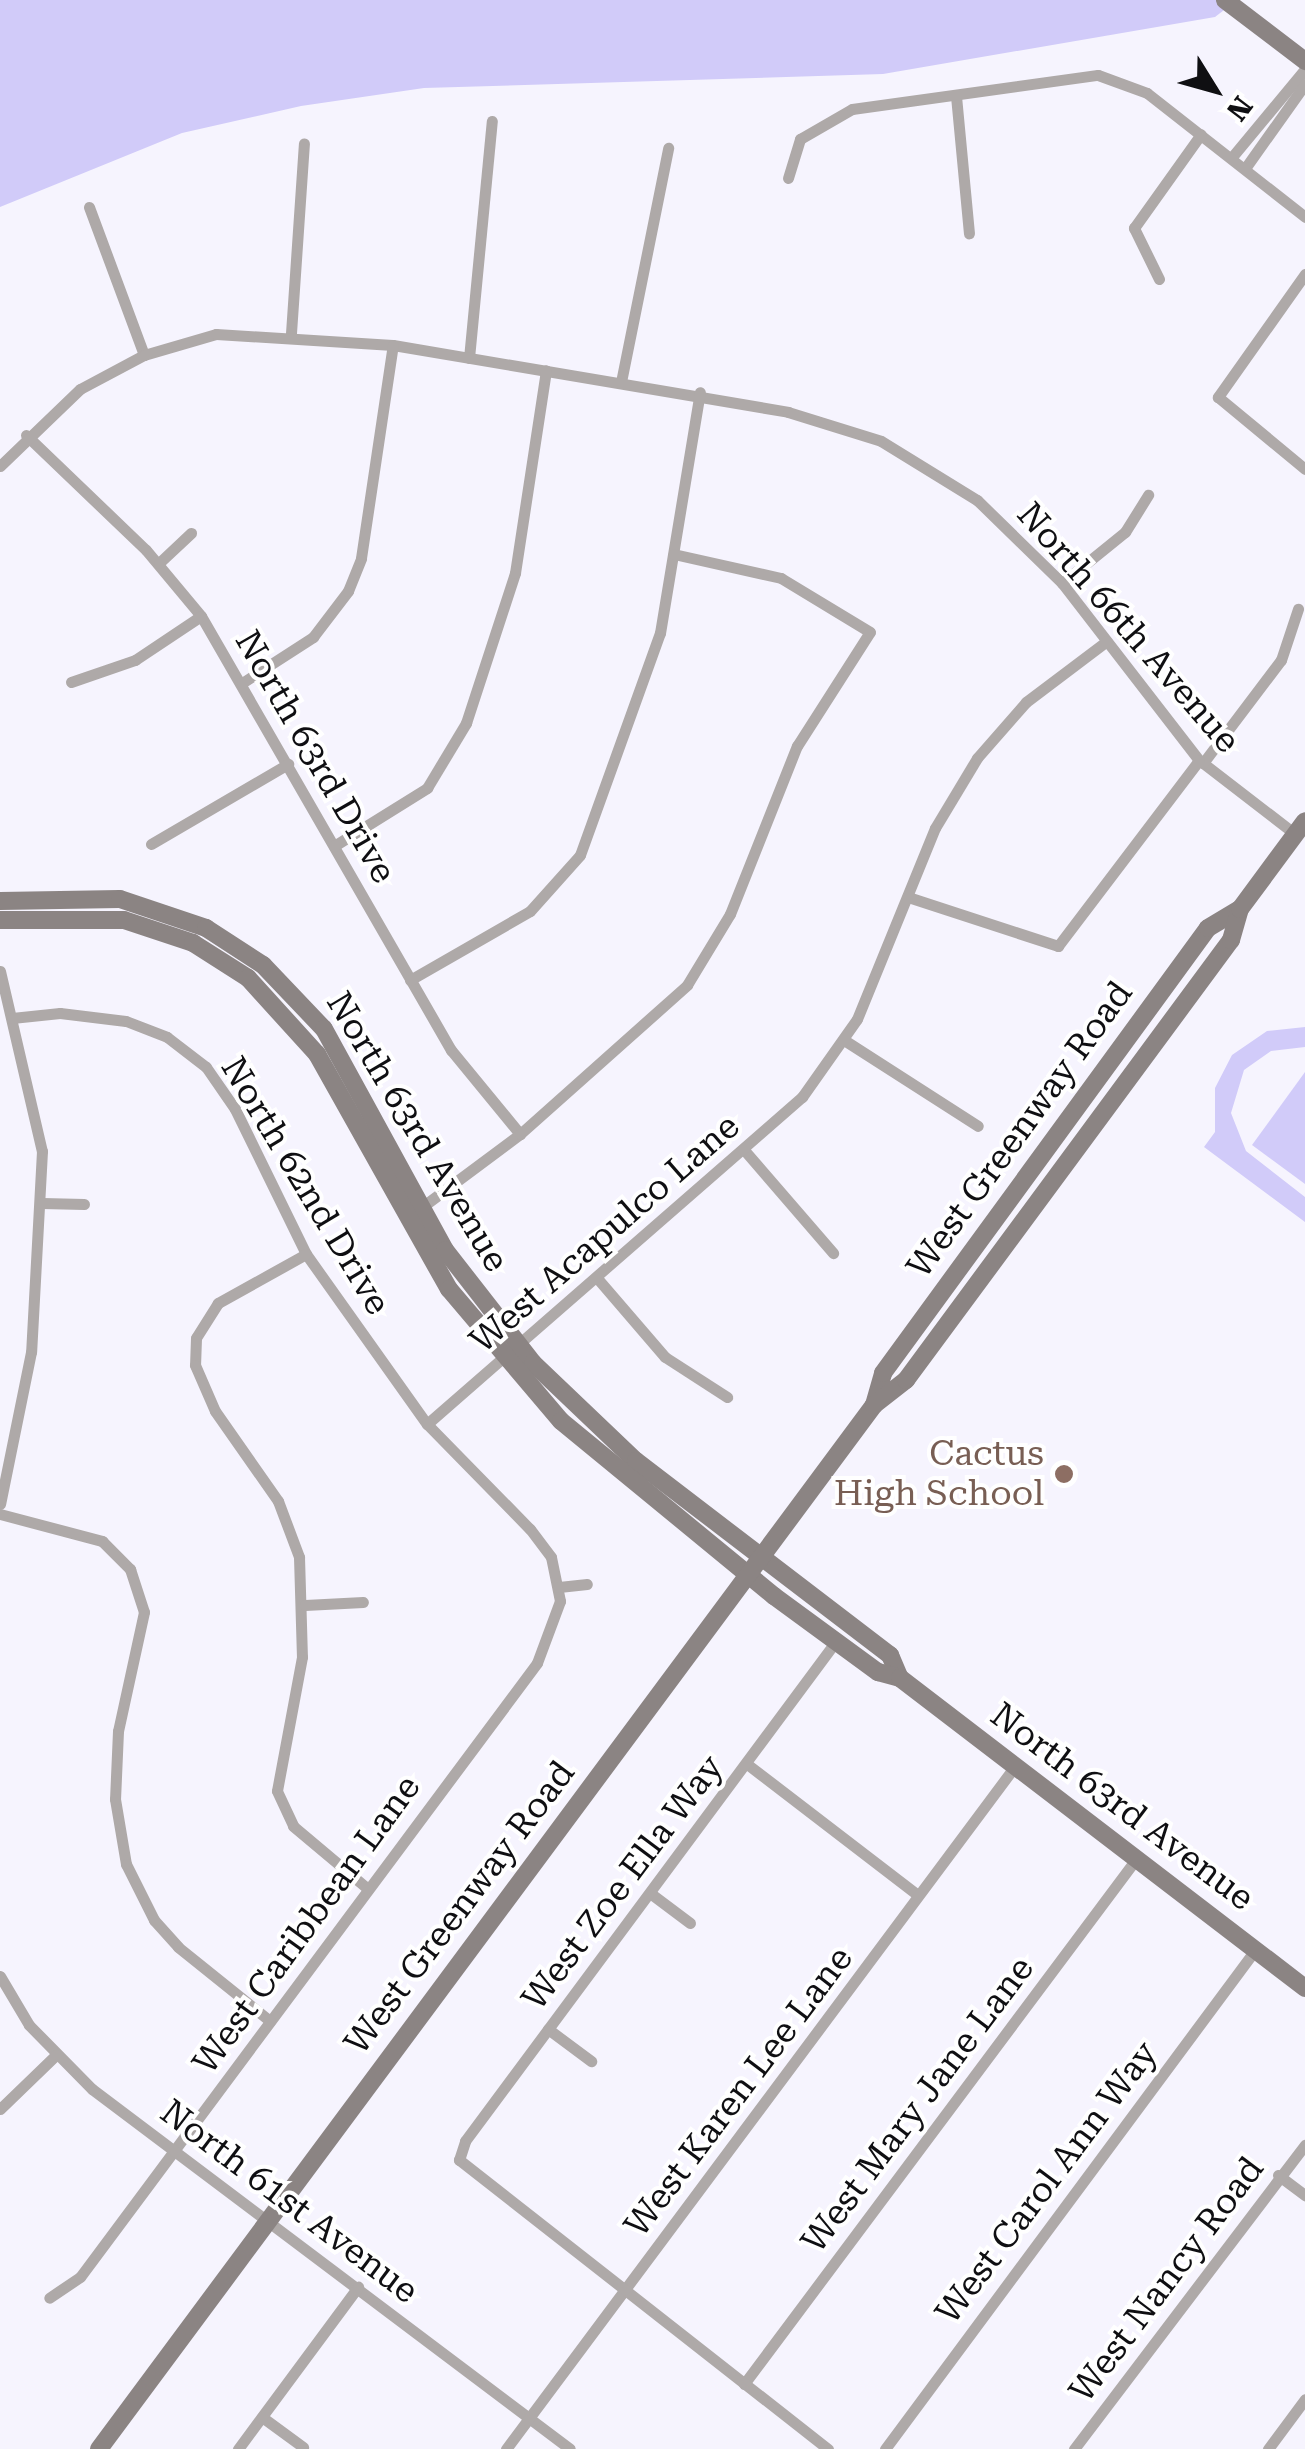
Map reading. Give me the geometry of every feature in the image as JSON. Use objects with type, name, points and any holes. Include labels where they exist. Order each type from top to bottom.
[{"type":"street","points":[[1225,0],[1305,61]]},
{"type":"street","points":[[1232,157],[1305,70]]},
{"type":"street","points":[[788,178],[800,139],[816,123],[852,109],[1042,81],[1117,78],[1246,167],[1305,217]]},
{"type":"street","points":[[1246,167],[1305,84]]},
{"type":"street","points":[[956,96],[969,233]]},
{"type":"street","points":[[468,358],[492,121]]},
{"type":"street","points":[[1159,279],[1134,228],[1201,134]]},
{"type":"street","points":[[291,333],[304,143]]},
{"type":"street","points":[[621,382],[668,148]]},
{"type":"street","points":[[89,208],[144,355]]},
{"type":"street","points":[[1305,274],[1218,397],[1305,469]]},
{"type":"street","name":"North 66th Avenue","points":[[0,466],[26,434],[80,389],[144,355],[216,334],[291,333],[700,392],[882,441],[978,500],[1062,584],[1201,761],[1300,827]]},
{"type":"street","points":[[242,683],[313,637],[348,591],[361,558],[392,346]]},
{"type":"street","points":[[334,846],[427,788],[466,723],[515,573],[546,370]]},
{"type":"street","points":[[410,980],[530,911],[580,855],[652,662],[700,392]]},
{"type":"street","name":"North 63rd Drive","points":[[26,434],[159,564],[201,616],[451,1050],[520,1134]]},
{"type":"street","points":[[1062,584],[1126,532],[1148,495]]},
{"type":"street","points":[[159,564],[190,534]]},
{"type":"street","points":[[412,1214],[520,1134],[658,1014],[707,958],[797,746],[870,632],[782,578],[674,554]]},
{"type":"street","points":[[908,897],[1058,946],[1281,660],[1298,609]]},
{"type":"street","points":[[70,682],[135,660],[201,616]]},
{"type":"street","name":"West Acapulco Lane","points":[[428,1424],[745,1151],[802,1096],[844,1040],[908,897],[977,758],[1026,702],[1107,641]]},
{"type":"street","points":[[151,844],[288,764]]},
{"type":"street","name":"West Greenway Road","points":[[99,2449],[874,1405],[906,1380],[1231,940],[1240,909],[1300,827]]},
{"type":"street","name":"North 63rd Avenue","points":[[0,901],[120,899],[181,917],[245,952],[324,1029],[412,1214],[518,1345],[608,1438],[890,1656],[900,1678]]},
{"type":"street","name":"West Greenway Road","points":[[874,1405],[883,1373],[1208,928],[1240,909]]},
{"type":"street","name":"North 63rd Avenue","points":[[0,920],[124,920],[182,938],[234,967],[317,1054],[502,1358],[618,1472],[836,1641],[900,1678],[1305,1988]]},
{"type":"street","points":[[0,970],[40,1125],[42,1203],[31,1352],[0,1504]]},
{"type":"street","name":"North 62nd Drive","points":[[12,1018],[60,1013],[126,1021],[167,1037],[206,1067],[306,1254],[428,1424],[530,1529],[559,1587]]},
{"type":"street","points":[[844,1040],[978,1126]]},
{"type":"street","points":[[1054,1138],[1068,1159]]},
{"type":"street","points":[[745,1151],[833,1252]]},
{"type":"street","points":[[42,1203],[84,1204]]},
{"type":"street","points":[[306,1254],[218,1303],[194,1349],[200,1382],[292,1530],[305,1605],[277,1792],[293,1826],[367,1888]]},
{"type":"street","points":[[598,1278],[666,1357],[727,1397]]},
{"type":"street","points":[[0,1514],[102,1541],[130,1569],[144,1612],[118,1730],[115,1798],[126,1864],[178,1947],[270,2021]]},
{"type":"street","points":[[559,1587],[587,1584]]},
{"type":"street","name":"West Caribbean Lane","points":[[50,2298],[80,2277],[537,1664],[560,1612],[559,1587]]},
{"type":"street","points":[[305,1605],[363,1602]]},
{"type":"street","name":"West Zoe Ella Way","points":[[625,2290],[459,2160],[548,2029],[836,1641]]},
{"type":"street","points":[[747,1764],[918,1895]]},
{"type":"street","name":"West Karen Lee Lane","points":[[506,2449],[1015,1766]]},
{"type":"street","name":"West Mary Jane Lane","points":[[744,2384],[1136,1858]]},
{"type":"street","points":[[650,1893],[690,1923]]},
{"type":"street","name":"West Carol Ann Way","points":[[884,2449],[1255,1950]]},
{"type":"street","name":"North 61st Avenue","points":[[0,1976],[56,2056],[570,2449]]},
{"type":"street","points":[[548,2029],[590,2060]]},
{"type":"street","points":[[0,2109],[56,2056]]},
{"type":"street","name":"West Nancy Road","points":[[1074,2449],[1305,2145]]},
{"type":"street","points":[[1278,2176],[1305,2196]]},
{"type":"street","points":[[238,2449],[358,2286]]},
{"type":"street","points":[[625,2290],[828,2449]]},
{"type":"street","points":[[1268,2449],[1305,2399]]},
{"type":"street","points":[[262,2416],[303,2447]]},
{"type":"shaded area","points":[[0,0],[1237,0],[1215,17],[883,74],[424,88],[301,106],[182,133],[0,207]]},
{"type":"shaded area","points":[[1305,1027],[1305,1047],[1271,1051],[1244,1070],[1231,1113],[1246,1151],[1305,1197],[1305,1222],[1204,1147],[1215,1132],[1215,1088],[1232,1055],[1267,1031]]},
{"type":"shaded area","points":[[1305,1072],[1305,1184],[1252,1145]]},
{"type":"place","name":"Cactus High School","points":[[1064,1474]]}]
